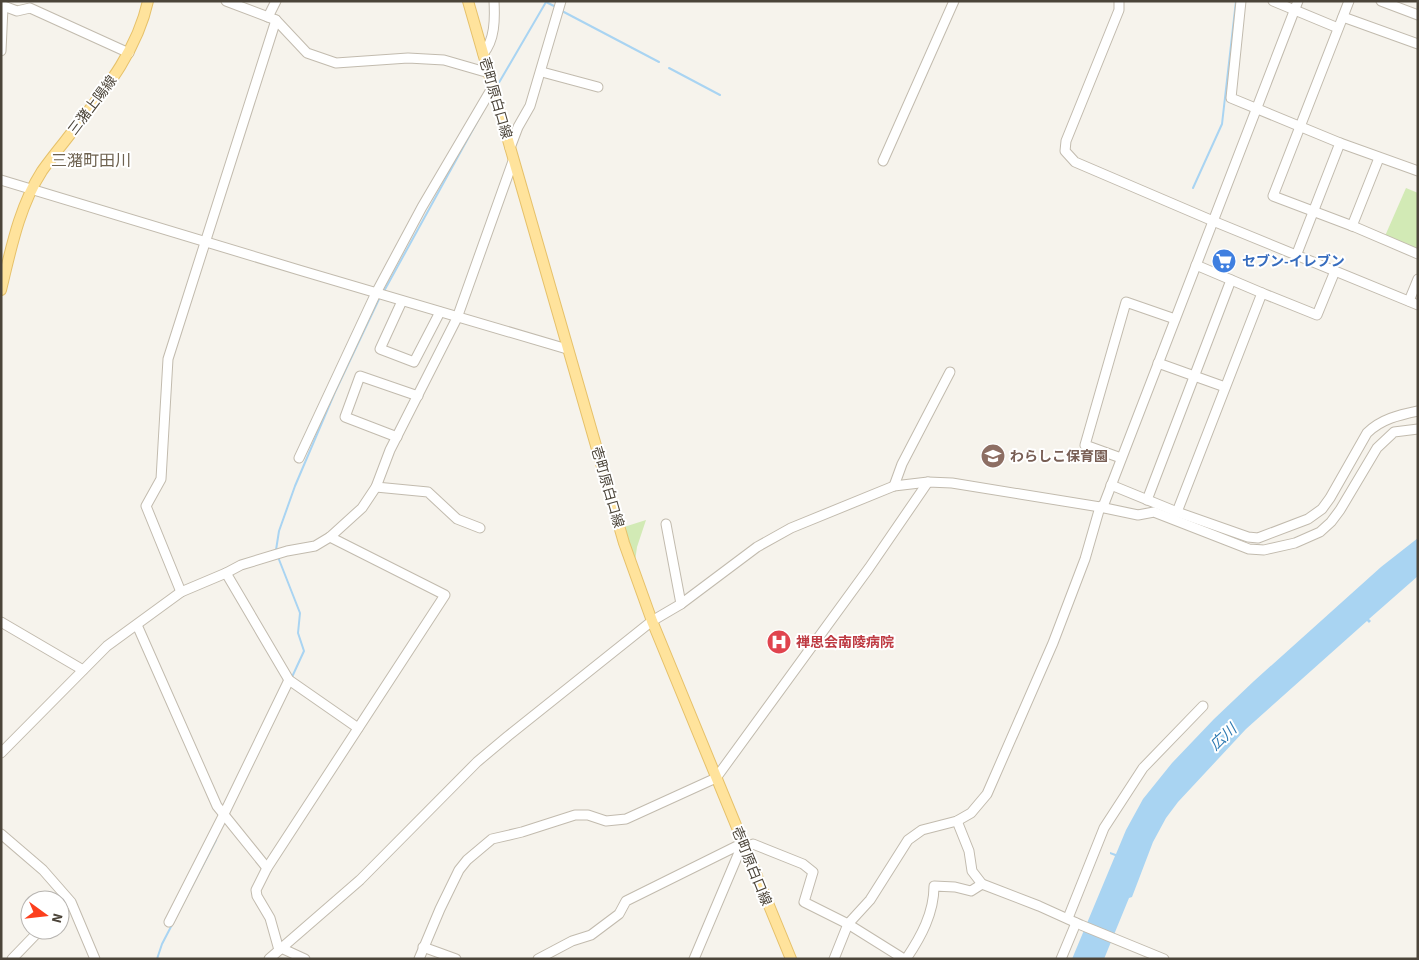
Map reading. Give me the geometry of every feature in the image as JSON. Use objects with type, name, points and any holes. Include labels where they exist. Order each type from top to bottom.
[{"type":"main road","name":"三潴上陽線","points":[[1,290],[20,219],[31,190],[43,169],[115,76],[129,53],[148,1]]},
{"type":"main road","name":"壱町原白口線","points":[[468,1],[624,543],[652,622],[791,959]]},
{"type":"street","points":[[226,1],[272,19],[307,53],[336,63],[408,58],[444,60],[489,73]]},
{"type":"street","points":[[180,592],[146,506],[162,479],[168,359],[205,242],[276,1]]},
{"type":"street","points":[[483,54],[490,46],[495,15],[494,1]]},
{"type":"street","points":[[510,148],[518,127],[530,106],[542,72],[561,1]]},
{"type":"street","points":[[883,161],[954,1]]},
{"type":"street","points":[[1119,1],[1119,10],[1066,140],[1065,151],[1074,162],[1296,256],[1413,303],[1418,279]]},
{"type":"street","points":[[1241,1],[1231,98],[1340,143],[1418,171]]},
{"type":"street","points":[[1273,1],[1296,6],[1338,28]]},
{"type":"street","points":[[1349,1],[1273,196],[1418,254]]},
{"type":"street","points":[[1381,1],[1418,15]]},
{"type":"street","points":[[1,51],[2,6],[17,11],[30,8],[129,53]]},
{"type":"street","points":[[834,959],[848,924],[870,900],[908,840],[922,830],[957,821],[972,813],[987,794],[1053,643],[1085,559],[1100,508],[1104,504],[1296,6]]},
{"type":"street","points":[[1343,17],[1418,44]]},
{"type":"street","points":[[542,72],[598,87]]},
{"type":"street","points":[[299,458],[376,293],[422,207],[492,88]]},
{"type":"street","points":[[1296,256],[1340,143]]},
{"type":"street","points":[[1352,226],[1379,158]]},
{"type":"street","points":[[1,753],[107,646],[180,592],[241,565],[287,551],[315,546],[330,537],[362,508],[376,487],[397,437],[457,318],[513,161]]},
{"type":"street","points":[[1,180],[457,318],[568,349]]},
{"type":"street","points":[[1196,265],[1317,315],[1335,271]]},
{"type":"street","points":[[1147,500],[1231,280]]},
{"type":"street","points":[[1177,512],[1262,293]]},
{"type":"street","points":[[402,301],[380,349],[414,362],[440,312]]},
{"type":"street","points":[[1121,458],[1085,445],[1126,302],[1175,320]]},
{"type":"street","points":[[1158,362],[1226,387]]},
{"type":"street","points":[[894,486],[902,464],[950,372]]},
{"type":"street","points":[[397,437],[345,418],[360,376],[418,396]]},
{"type":"street","points":[[1111,485],[1232,532],[1258,538],[1308,520],[1322,509],[1367,433],[1388,419],[1418,410]]},
{"type":"street","points":[[269,959],[360,880],[477,762],[652,622],[681,604],[757,548],[791,528],[894,486],[928,482],[952,483],[1138,515],[1154,512],[1249,549],[1264,550],[1295,543],[1320,532],[1340,510],[1377,448],[1387,437],[1394,432],[1418,429]]},
{"type":"street","points":[[419,959],[459,870],[467,860],[492,839],[522,832],[575,815],[588,815],[606,821],[626,819],[716,778],[869,568],[928,482]]},
{"type":"street","points":[[376,487],[428,492],[457,519],[480,528]]},
{"type":"street","points":[[666,524],[681,604]]},
{"type":"street","points":[[305,959],[295,957],[280,949],[270,918],[257,896],[256,890],[267,868],[445,595],[330,537]]},
{"type":"street","points":[[226,573],[289,680],[358,728]]},
{"type":"street","points":[[1,622],[83,670]]},
{"type":"street","points":[[136,625],[217,806],[223,816],[267,868]]},
{"type":"street","points":[[169,922],[289,680]]},
{"type":"street","points":[[1061,959],[1075,922],[1104,828],[1143,768],[1203,706]]},
{"type":"street","points":[[957,821],[969,852],[972,871],[982,884],[1164,959]]},
{"type":"street","points":[[1,834],[43,870],[60,890]]},
{"type":"street","points":[[538,959],[572,941],[591,935],[618,914],[626,901],[744,845],[753,844],[803,864],[813,872],[804,902],[848,924],[905,959],[926,926],[934,901],[934,886],[955,887],[971,891],[982,884]]},
{"type":"street","points":[[694,959],[744,845]]},
{"type":"street","points":[[70,903],[95,959]]},
{"type":"street","points":[[12,959],[30,940]]},
{"type":"street","points":[[423,947],[456,959]]},
{"type":"green space","points":[[1406,188],[1418,193],[1418,250],[1385,236]]},
{"type":"green space","points":[[646,520],[637,547],[635,561],[624,527]]},
{"type":"water","name":"広川","points":[[1418,538],[1418,576],[1369,619],[1371,621],[1369,623],[1367,621],[1246,729],[1178,802],[1166,818],[1153,842],[1132,897],[1129,898],[1104,959],[1072,959],[1115,856],[1110,854],[1110,852],[1116,854],[1126,830],[1143,799],[1172,763],[1254,681],[1381,567]]},
{"type":"waterway","points":[[1193,188],[1222,124],[1236,1]]},
{"type":"waterway","points":[[497,86],[546,2],[554,6]]},
{"type":"waterway","points":[[562,11],[659,62]]},
{"type":"waterway","points":[[669,68],[720,95]]},
{"type":"waterway","points":[[383,293],[483,111]]},
{"type":"waterway","points":[[276,550],[279,531],[295,486],[335,392],[380,297]]},
{"type":"waterway","points":[[278,557],[300,613],[298,633],[304,651],[292,677]]},
{"type":"waterway","points":[[157,959],[162,944],[216,840]]},
{"type":"place","name":"セブン-イレブン","points":[[1224,261]]},
{"type":"place","name":"わらしこ保育園","points":[[993,456]]},
{"type":"place","name":"禅思会南陵病院","points":[[779,642]]},
{"type":"district","name":"三潴町田川","points":[[91,160]]}]
